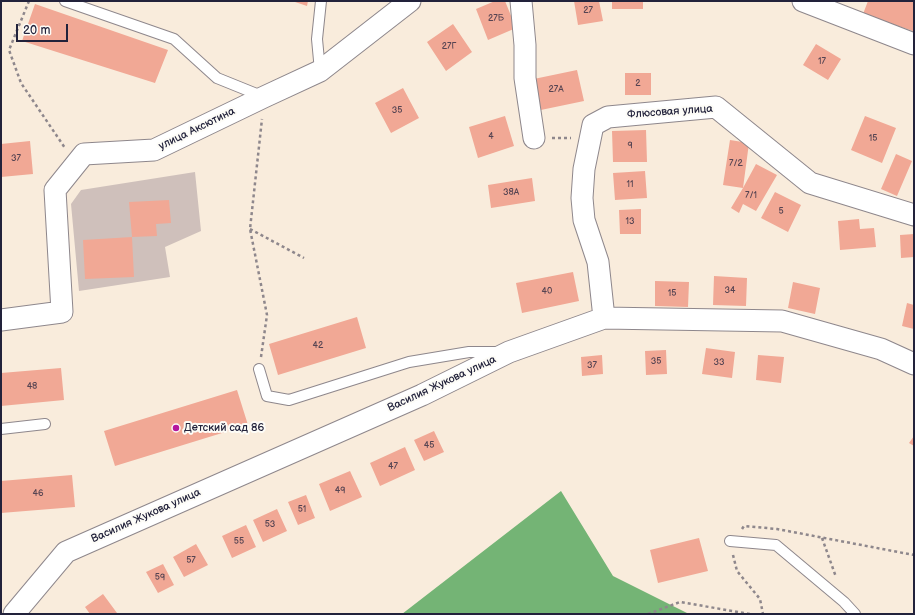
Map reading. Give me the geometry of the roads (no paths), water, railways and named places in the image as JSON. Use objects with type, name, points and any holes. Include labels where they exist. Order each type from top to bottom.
[{"type":"street","name":"улица Аксютина","points":[[1,320],[62,312],[55,190],[84,154],[154,150],[264,96],[320,71],[410,1]]},
{"type":"street","points":[[522,1],[525,45],[525,78],[534,138]]},
{"type":"street","points":[[803,1],[914,44]]},
{"type":"street","name":"Флюсовая улица","points":[[604,318],[598,262],[584,220],[582,198],[584,169],[593,125],[608,117],[716,107],[810,183],[914,214]]},
{"type":"street","name":"Василия Жукова улица","points":[[14,614],[66,552],[422,395],[509,352],[604,318],[782,321],[881,349],[914,364]]},
{"type":"lane","points":[[65,1],[174,39],[216,78],[264,96]]},
{"type":"lane","points":[[320,71],[317,39],[321,1]]},
{"type":"lane","points":[[259,369],[267,396],[288,400],[409,362],[469,352],[509,352]]},
{"type":"lane","points":[[1,429],[45,424]]},
{"type":"lane","points":[[730,541],[776,545],[844,602],[854,614]]},
{"type":"place","name":"Детский сад 86","points":[[176,428]]}]
